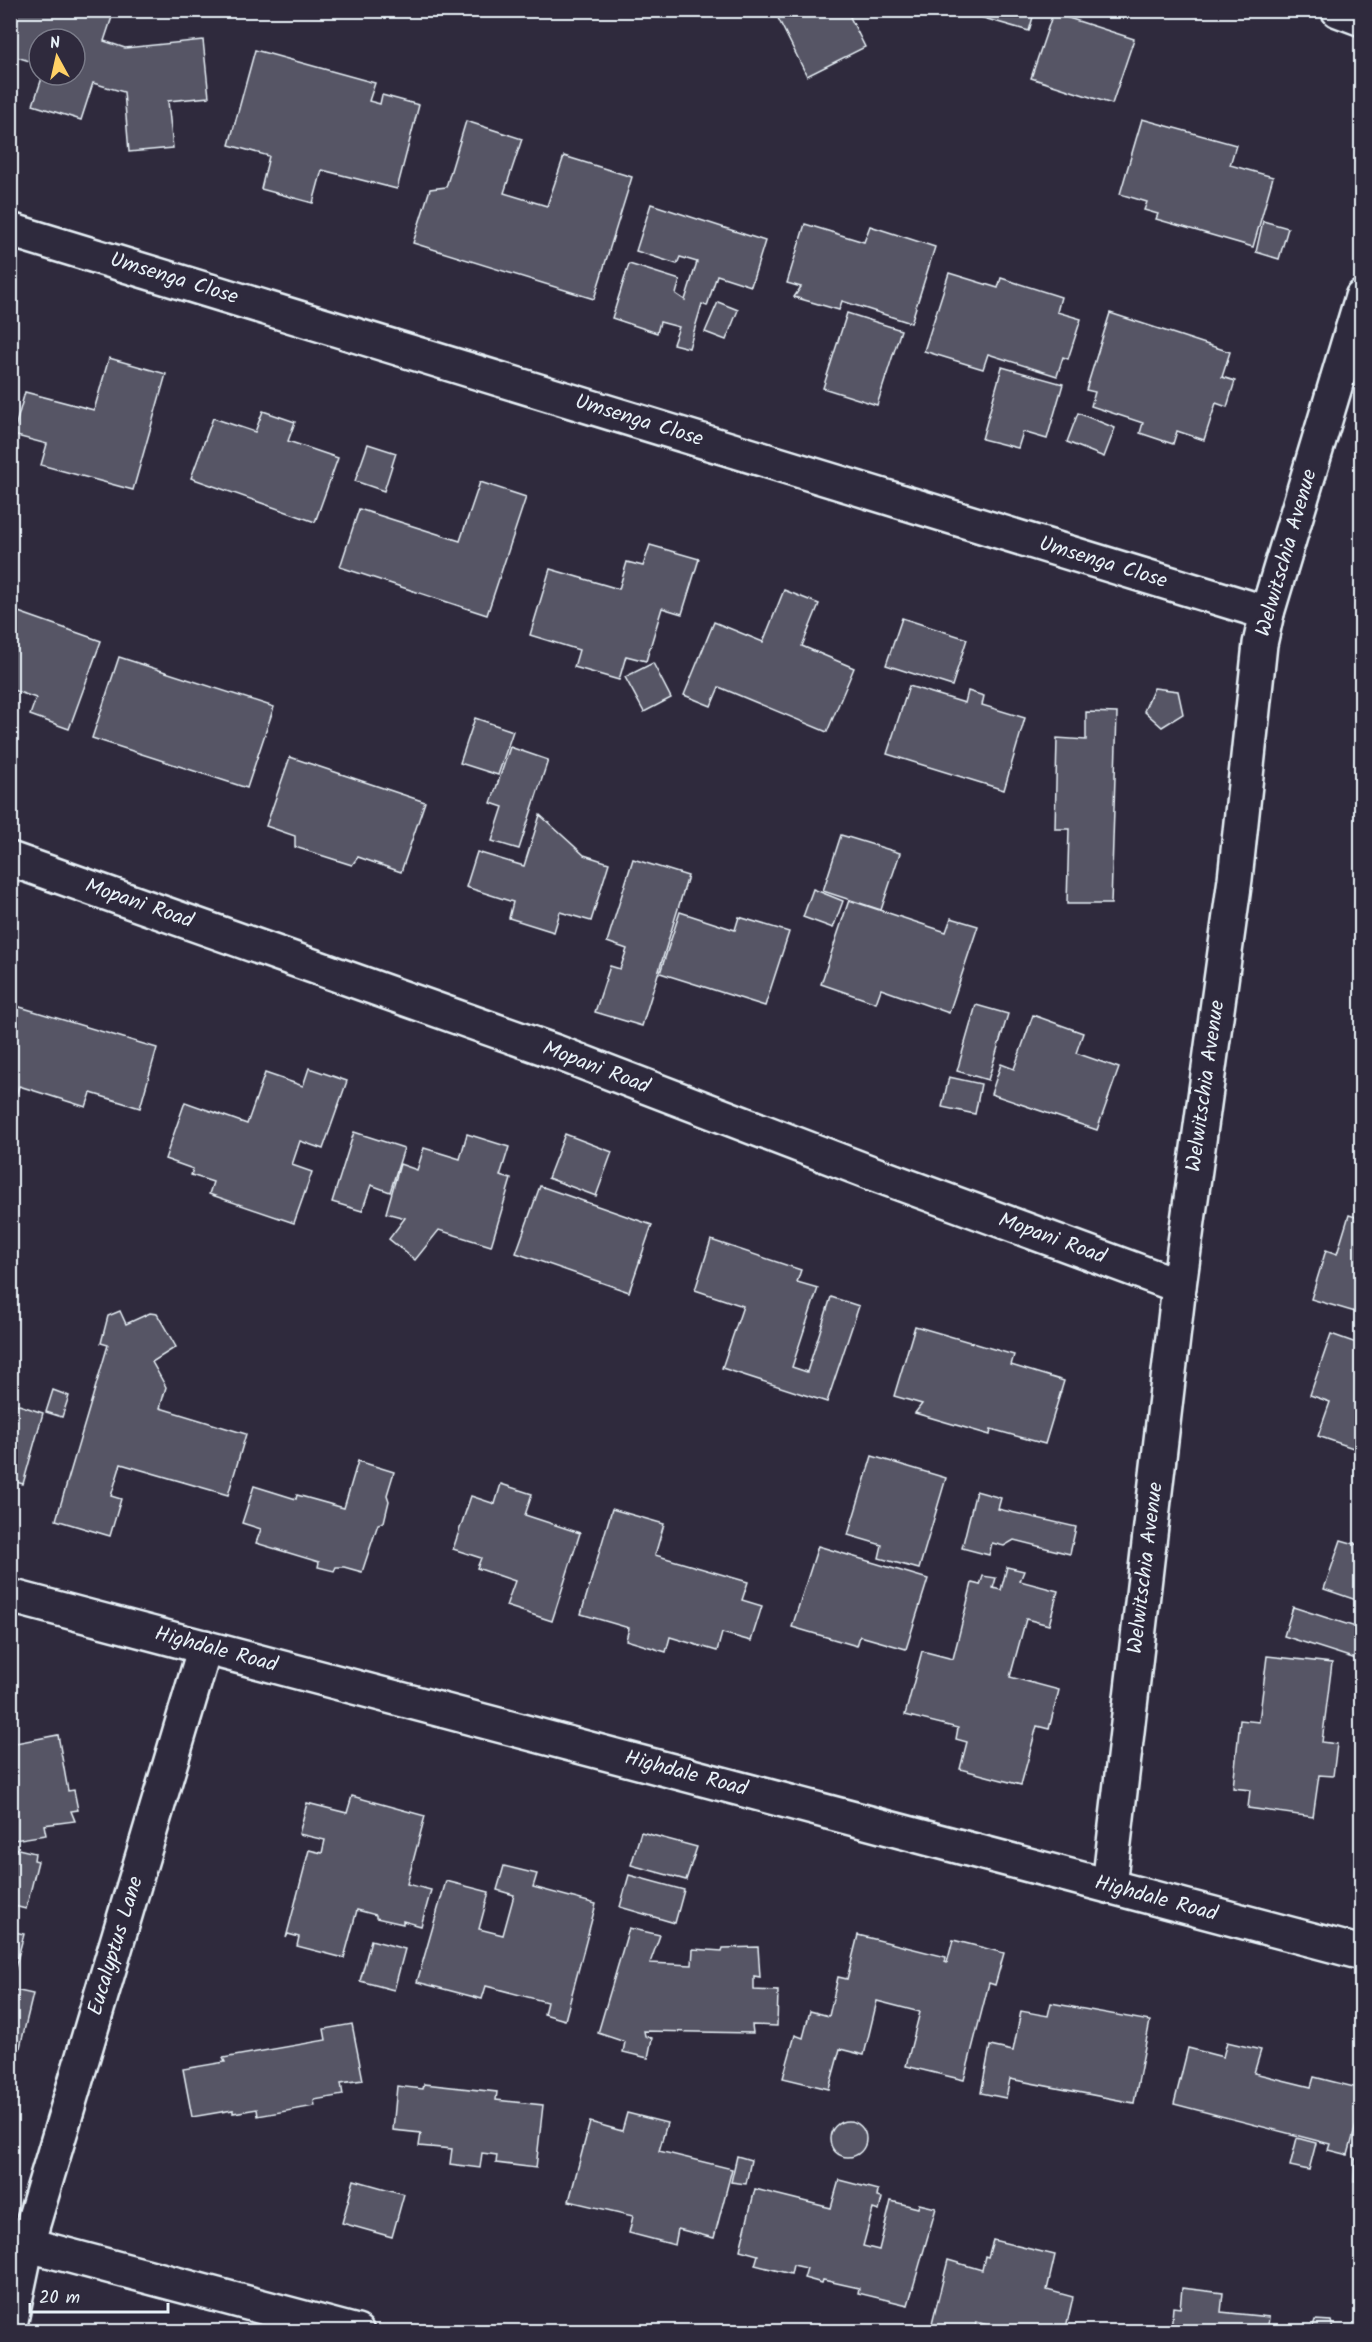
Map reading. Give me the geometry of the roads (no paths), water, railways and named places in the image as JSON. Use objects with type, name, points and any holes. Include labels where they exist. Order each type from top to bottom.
[{"type":"street","points":[[1338,10],[1362,19]]},
{"type":"street","name":"Umsenga Close","points":[[10,230],[1267,613]]},
{"type":"street","name":"Welwitschia Avenue","points":[[1109,1886],[1179,1286],[1235,879],[1260,644],[1267,613],[1362,297]]},
{"type":"street","name":"Mopani Road","points":[[10,859],[556,1052],[869,1172],[1179,1286]]},
{"type":"street","name":"Highdale Road","points":[[10,1596],[1362,1953]]},
{"type":"street","name":"Eucalyptus Lane","points":[[10,2325],[19,2242],[205,1647]]},
{"type":"street","points":[[19,2242],[357,2331]]}]
